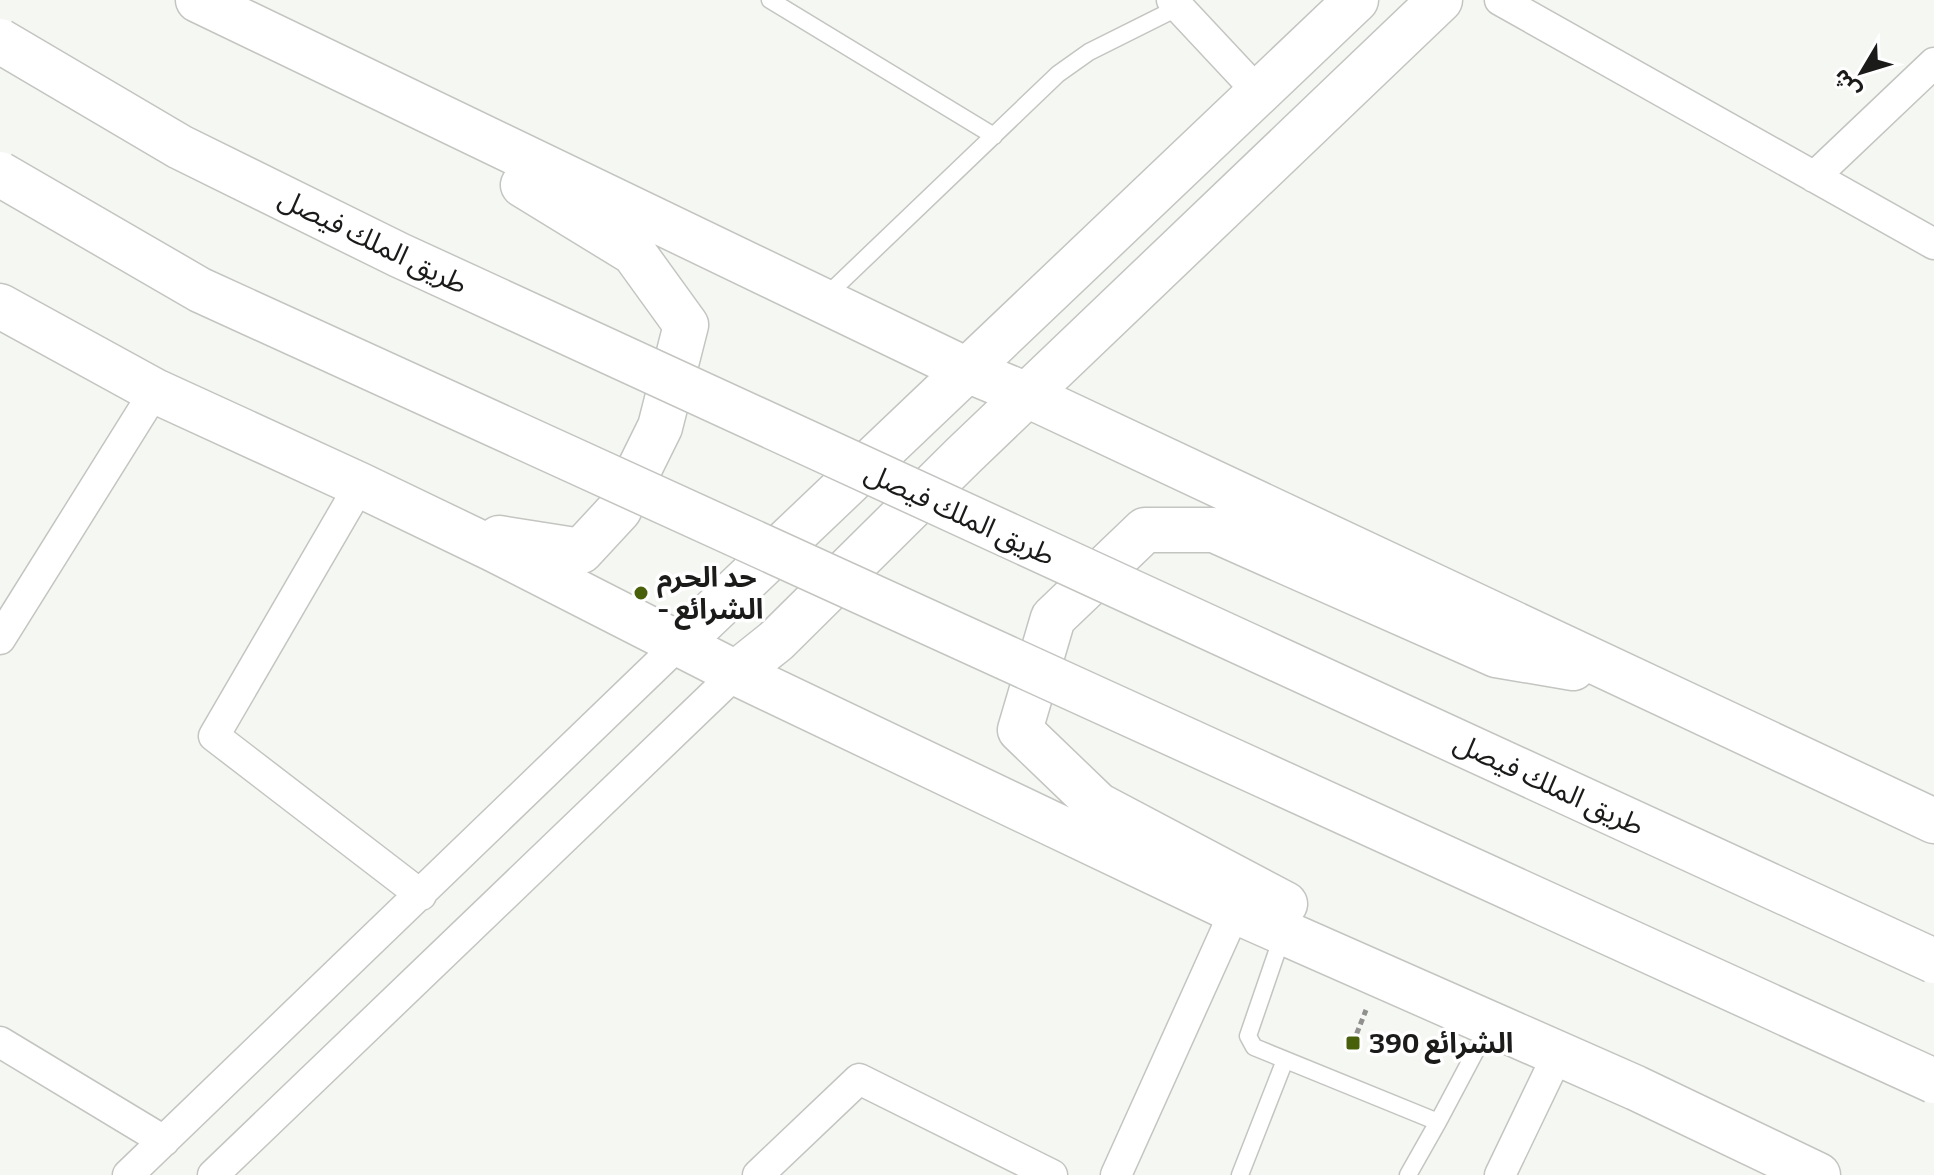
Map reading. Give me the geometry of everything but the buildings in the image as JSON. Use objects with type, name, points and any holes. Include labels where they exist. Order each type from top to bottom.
[{"type":"main road","points":[[198,0],[821,301],[1934,821]]},
{"type":"main road","points":[[679,644],[1356,0]]},
{"type":"main road","points":[[736,673],[776,641],[1027,395],[1440,0]]},
{"type":"main road","name":"طريق الملك فيصل","points":[[0,41],[180,147],[399,255],[1934,961]]},
{"type":"main road","points":[[305,52],[634,253],[686,325],[660,427],[619,510],[581,551],[458,531]]},
{"type":"main road","points":[[0,174],[200,290],[1934,1081]]},
{"type":"main road","points":[[0,306],[155,391],[458,531],[736,673],[1235,911],[1636,1088],[1818,1175]]},
{"type":"main road","points":[[1627,676],[1496,655],[1214,530],[1145,530],[1053,618],[1020,730],[1098,805],[1636,1088]]},
{"type":"street","points":[[1500,0],[1934,244]]},
{"type":"street","points":[[1175,4],[1259,93]]},
{"type":"street","points":[[1814,177],[1934,63]]},
{"type":"street","points":[[0,639],[155,391]]},
{"type":"street","points":[[360,485],[214,736],[421,895]]},
{"type":"street","points":[[128,1175],[679,644]]},
{"type":"street","points":[[213,1175],[736,673]]},
{"type":"street","points":[[1116,1175],[1235,911]]},
{"type":"street","points":[[0,1042],[164,1141]]},
{"type":"street","points":[[1500,1175],[1558,1054]]},
{"type":"street","points":[[758,1175],[859,1079],[1052,1175]]},
{"type":"lane","points":[[770,0],[994,136]]},
{"type":"lane","points":[[821,301],[1058,74],[1089,52],[1175,4]]},
{"type":"lane","points":[[1283,932],[1248,1036],[1254,1047],[1438,1122]]},
{"type":"lane","points":[[1408,1175],[1490,1024]]},
{"type":"lane","points":[[1240,1175],[1285,1060]]},
{"type":"place","name":"حد الحرم - الشرائع","points":[[641,593]]},
{"type":"place","name":"الشرائع 390","points":[[1353,1043]]}]
